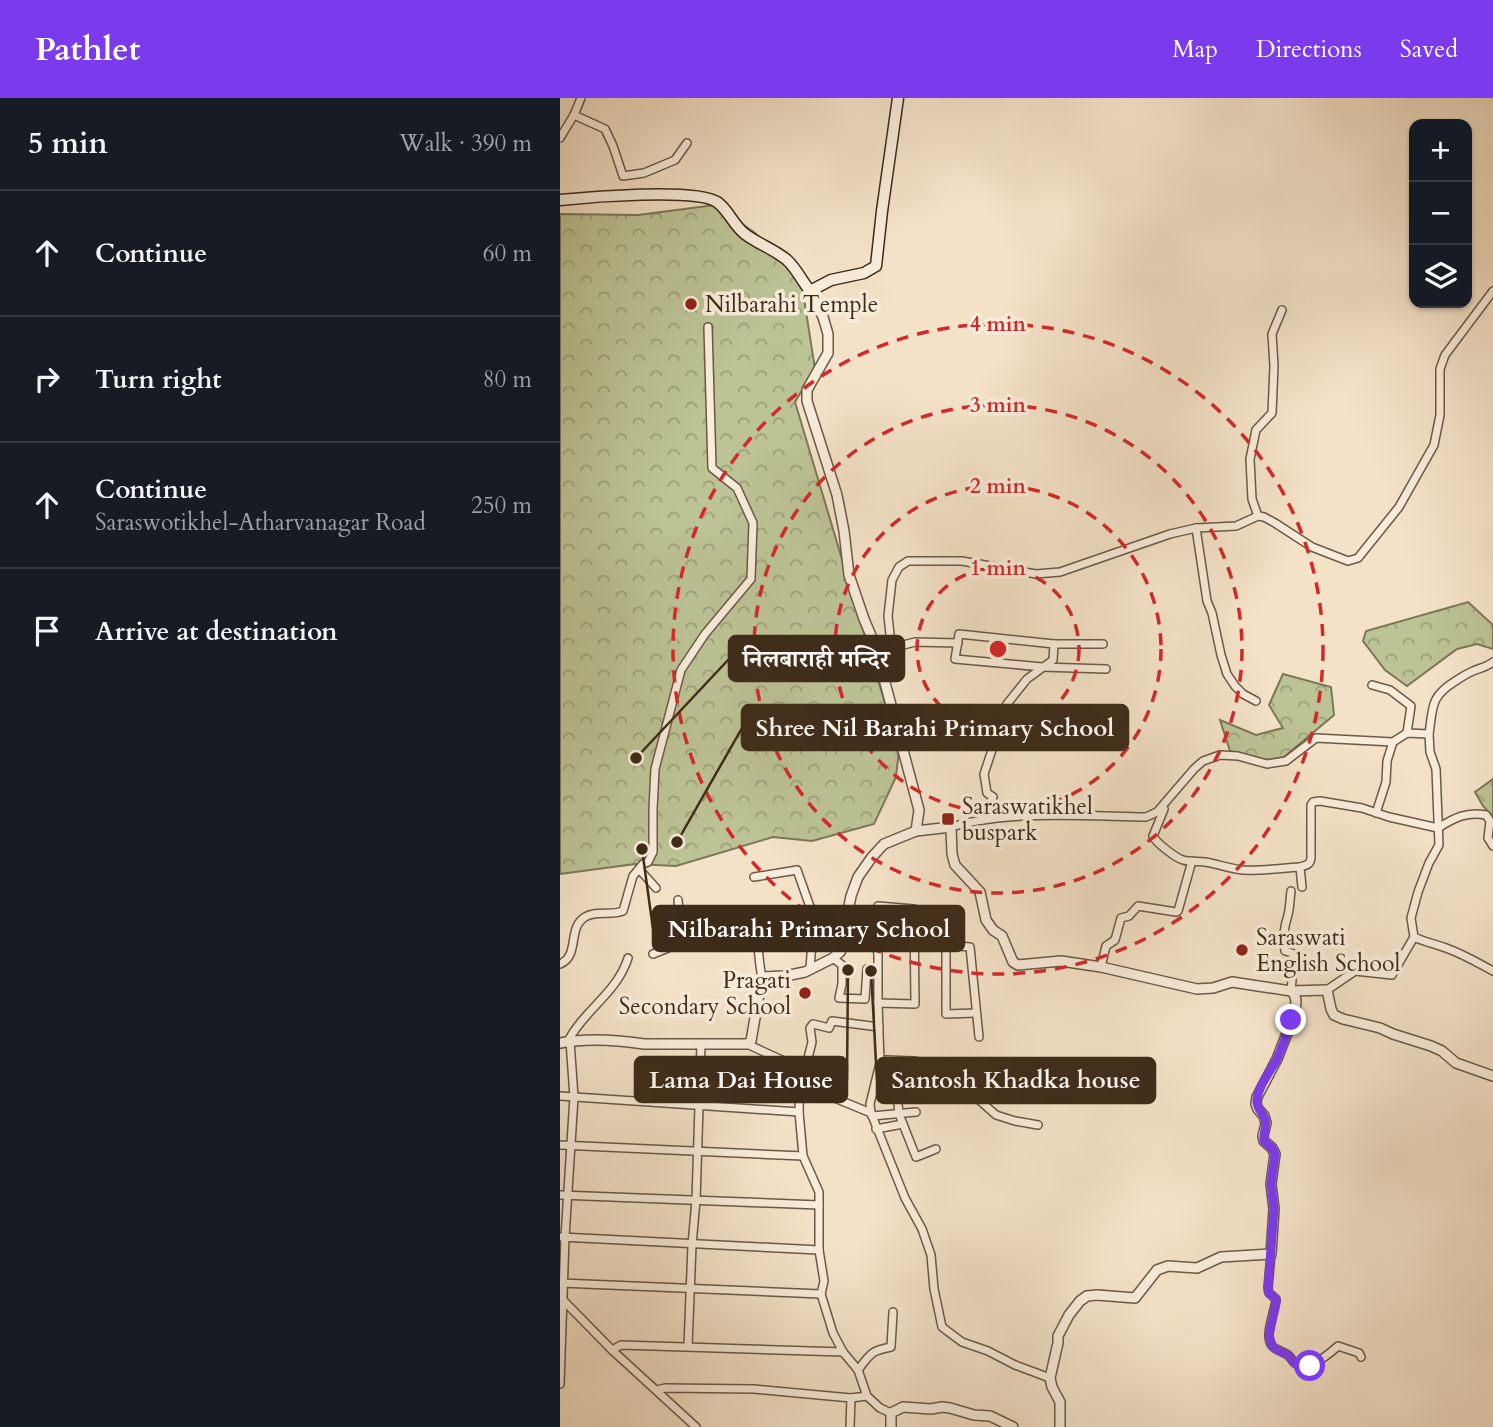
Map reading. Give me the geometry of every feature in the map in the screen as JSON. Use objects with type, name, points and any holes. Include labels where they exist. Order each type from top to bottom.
[{"type":"main road","points":[[560,200],[605,195],[695,195],[716,201],[746,235],[788,261],[810,291],[831,280],[864,273],[876,266],[898,98]]},
{"type":"street","points":[[561,135],[581,98]]},
{"type":"street","points":[[573,115],[605,129],[623,176],[644,173],[675,160],[687,143]]},
{"type":"street","points":[[810,291],[828,334],[828,353],[807,390],[807,401],[837,495],[849,575],[875,645],[919,810],[916,831]]},
{"type":"street","points":[[884,678],[892,648],[888,616],[892,580],[899,567],[908,561],[962,561],[1036,574],[1060,572],[1139,544],[1196,528],[1236,526],[1258,516],[1275,523],[1312,547],[1348,561],[1358,558],[1399,507],[1434,445],[1440,415],[1440,369],[1446,355],[1493,291]]},
{"type":"street","points":[[1258,516],[1252,499],[1250,459],[1256,430],[1272,413],[1272,334],[1282,310]]},
{"type":"street","points":[[560,964],[568,960],[576,928],[582,918],[593,914],[619,914],[623,911],[633,876],[648,862],[653,852],[655,769],[681,670],[705,634],[751,579],[753,523],[737,488],[712,468],[708,327]]},
{"type":"street","points":[[1196,528],[1207,600],[1224,665],[1235,686],[1256,701]]},
{"type":"street","points":[[1103,644],[1054,644],[959,634],[956,659],[1042,667],[1106,669]]},
{"type":"street","points":[[892,648],[915,642],[958,643]]},
{"type":"street","points":[[982,820],[993,797],[987,793],[984,774],[999,719],[1027,679],[1053,660],[1054,644]]},
{"type":"street","points":[[951,828],[956,864],[980,892],[986,920],[993,930],[1002,936],[1013,961],[1018,965],[1061,961],[1101,967],[1197,989],[1213,988],[1232,982],[1292,991],[1327,990],[1355,971],[1392,975],[1414,937],[1411,918],[1418,892],[1439,845],[1436,769],[1430,752],[1429,734],[1433,705],[1443,690],[1493,662]]},
{"type":"street","points":[[1372,685],[1390,690],[1411,706],[1407,733]]},
{"type":"street","points":[[762,977],[805,972],[840,952],[846,940],[846,921],[858,877],[884,844],[916,831],[951,828],[973,821],[1047,816],[1146,817],[1157,812],[1203,761],[1220,755],[1238,756],[1267,764],[1286,761],[1316,738],[1393,742],[1407,733],[1429,734]]},
{"type":"street","points":[[1376,813],[1386,782],[1387,761],[1393,742]]},
{"type":"street","points":[[1163,805],[1153,836],[1162,847],[1181,860],[1245,870],[1300,867],[1308,864],[1311,861],[1311,805],[1320,801],[1362,808],[1438,828],[1468,814],[1486,815],[1490,821],[1488,838],[1493,846]]},
{"type":"street","points":[[1101,967],[1106,946],[1115,940],[1121,918],[1129,916],[1138,906],[1178,911],[1192,861]]},
{"type":"street","points":[[1300,867],[1301,887]]},
{"type":"street","points":[[639,869],[656,888]]},
{"type":"street","points":[[754,877],[797,870],[814,918],[810,968]]},
{"type":"street","points":[[1291,891],[1284,933],[1285,951],[1292,953],[1294,957],[1292,991],[1296,1000],[1296,1013],[1256,1104],[1265,1116],[1264,1141],[1275,1154],[1271,1184],[1274,1209],[1268,1288],[1269,1293],[1276,1299],[1269,1335],[1272,1346],[1302,1366],[1310,1366],[1338,1346],[1359,1353],[1361,1357]]},
{"type":"street","points":[[678,900],[684,940]]},
{"type":"street","points":[[833,958],[842,965],[842,984],[837,998],[866,999],[878,1002],[915,1004],[914,909],[878,906],[875,940],[878,954],[878,1002],[880,1063],[870,1104],[876,1129],[905,1198],[922,1229],[930,1255],[942,1327],[962,1342],[1050,1378]]},
{"type":"street","points":[[757,922],[814,918]]},
{"type":"street","points":[[846,921],[877,923]]},
{"type":"street","points":[[653,954],[728,924],[749,924],[755,927],[762,977],[751,1041],[747,1044]]},
{"type":"street","points":[[1414,937],[1445,947],[1493,971]]},
{"type":"street","points":[[915,945],[970,947],[979,1037]]},
{"type":"street","points":[[946,945],[946,1014],[976,1013]]},
{"type":"street","points":[[560,1384],[564,1195],[574,1097],[566,1042],[575,1028],[620,978],[628,958]]},
{"type":"street","points":[[866,999],[867,969]]},
{"type":"street","points":[[1327,990],[1334,1016],[1432,1046],[1456,1063],[1493,1076]]},
{"type":"street","points":[[879,1027],[832,1021],[829,1028],[813,1024],[810,1028],[812,1042],[802,1068],[799,1112],[803,1156],[819,1192],[819,1250],[824,1281],[821,1294],[833,1333],[843,1352],[859,1370],[867,1396],[880,1408],[891,1413]]},
{"type":"street","points":[[566,1042],[747,1044],[832,1083],[837,1099],[872,1115],[916,1112]]},
{"type":"street","points":[[688,1346],[701,1044]]},
{"type":"street","points":[[880,1063],[886,1060],[941,1066],[996,1115],[1038,1125]]},
{"type":"street","points":[[912,1093],[897,1094],[899,1114],[916,1157],[936,1149]]},
{"type":"street","points":[[560,1097],[799,1112]]},
{"type":"street","points":[[876,1129],[903,1125]]},
{"type":"street","points":[[560,1145],[803,1156]]},
{"type":"street","points":[[564,1195],[819,1205]]},
{"type":"street","points":[[562,1237],[819,1250]]},
{"type":"street","points":[[1060,1427],[1060,1402],[1050,1378],[1058,1336],[1080,1301],[1087,1296],[1097,1295],[1135,1298],[1157,1270],[1168,1266],[1197,1268],[1221,1257],[1271,1254]]},
{"type":"street","points":[[562,1283],[821,1294]]},
{"type":"street","points":[[561,1298],[612,1350],[696,1427]]},
{"type":"street","points":[[859,1370],[870,1354],[877,1349],[891,1346],[894,1312]]},
{"type":"street","points":[[612,1350],[621,1345],[843,1352]]},
{"type":"street","points":[[657,1390],[754,1389],[851,1398],[867,1396]]},
{"type":"street","points":[[850,1427],[851,1398]]},
{"type":"street","points":[[891,1413],[903,1407],[942,1407],[990,1416],[1013,1427]]},
{"type":"street","points":[[891,1413],[891,1427]]},
{"type":"green space","points":[[715,205],[755,233],[801,279],[815,369],[795,402],[899,750],[896,777],[874,824],[812,841],[773,837],[676,866],[635,864],[560,874],[560,214],[638,215]]},
{"type":"green space","points":[[1468,602],[1493,625],[1493,649],[1477,644],[1457,649],[1407,686],[1385,670],[1363,641],[1366,631]]},
{"type":"green space","points":[[1283,674],[1331,687],[1334,715],[1284,757],[1267,760],[1230,751],[1220,720],[1256,735],[1283,728],[1269,705]]},
{"type":"green space","points":[[1493,779],[1493,817],[1475,792]]},
{"type":"place","name":"Nilbarahi Temple","points":[[691,304]]},
{"type":"place","name":"निलबाराही मन्दिर","points":[[636,758]]},
{"type":"place","name":"Saraswatikhel buspark","points":[[948,819]]},
{"type":"place","name":"Shree Nil Barahi Primary School","points":[[677,842]]},
{"type":"place","name":"Nilbarahi Primary School","points":[[642,849]]},
{"type":"place","name":"Saraswati English School","points":[[1242,950]]},
{"type":"place","name":"Lama Dai House","points":[[848,970]]},
{"type":"place","name":"Santosh Khadka house","points":[[871,971]]},
{"type":"place","name":"Pragati Secondary School","points":[[805,993]]},
{"type":"route","points":[[1291,1020],[1256,1104],[1265,1116],[1264,1141],[1275,1154],[1271,1184],[1274,1209],[1268,1288],[1276,1303],[1269,1335],[1270,1343],[1288,1355],[1293,1362],[1310,1366]]}]
